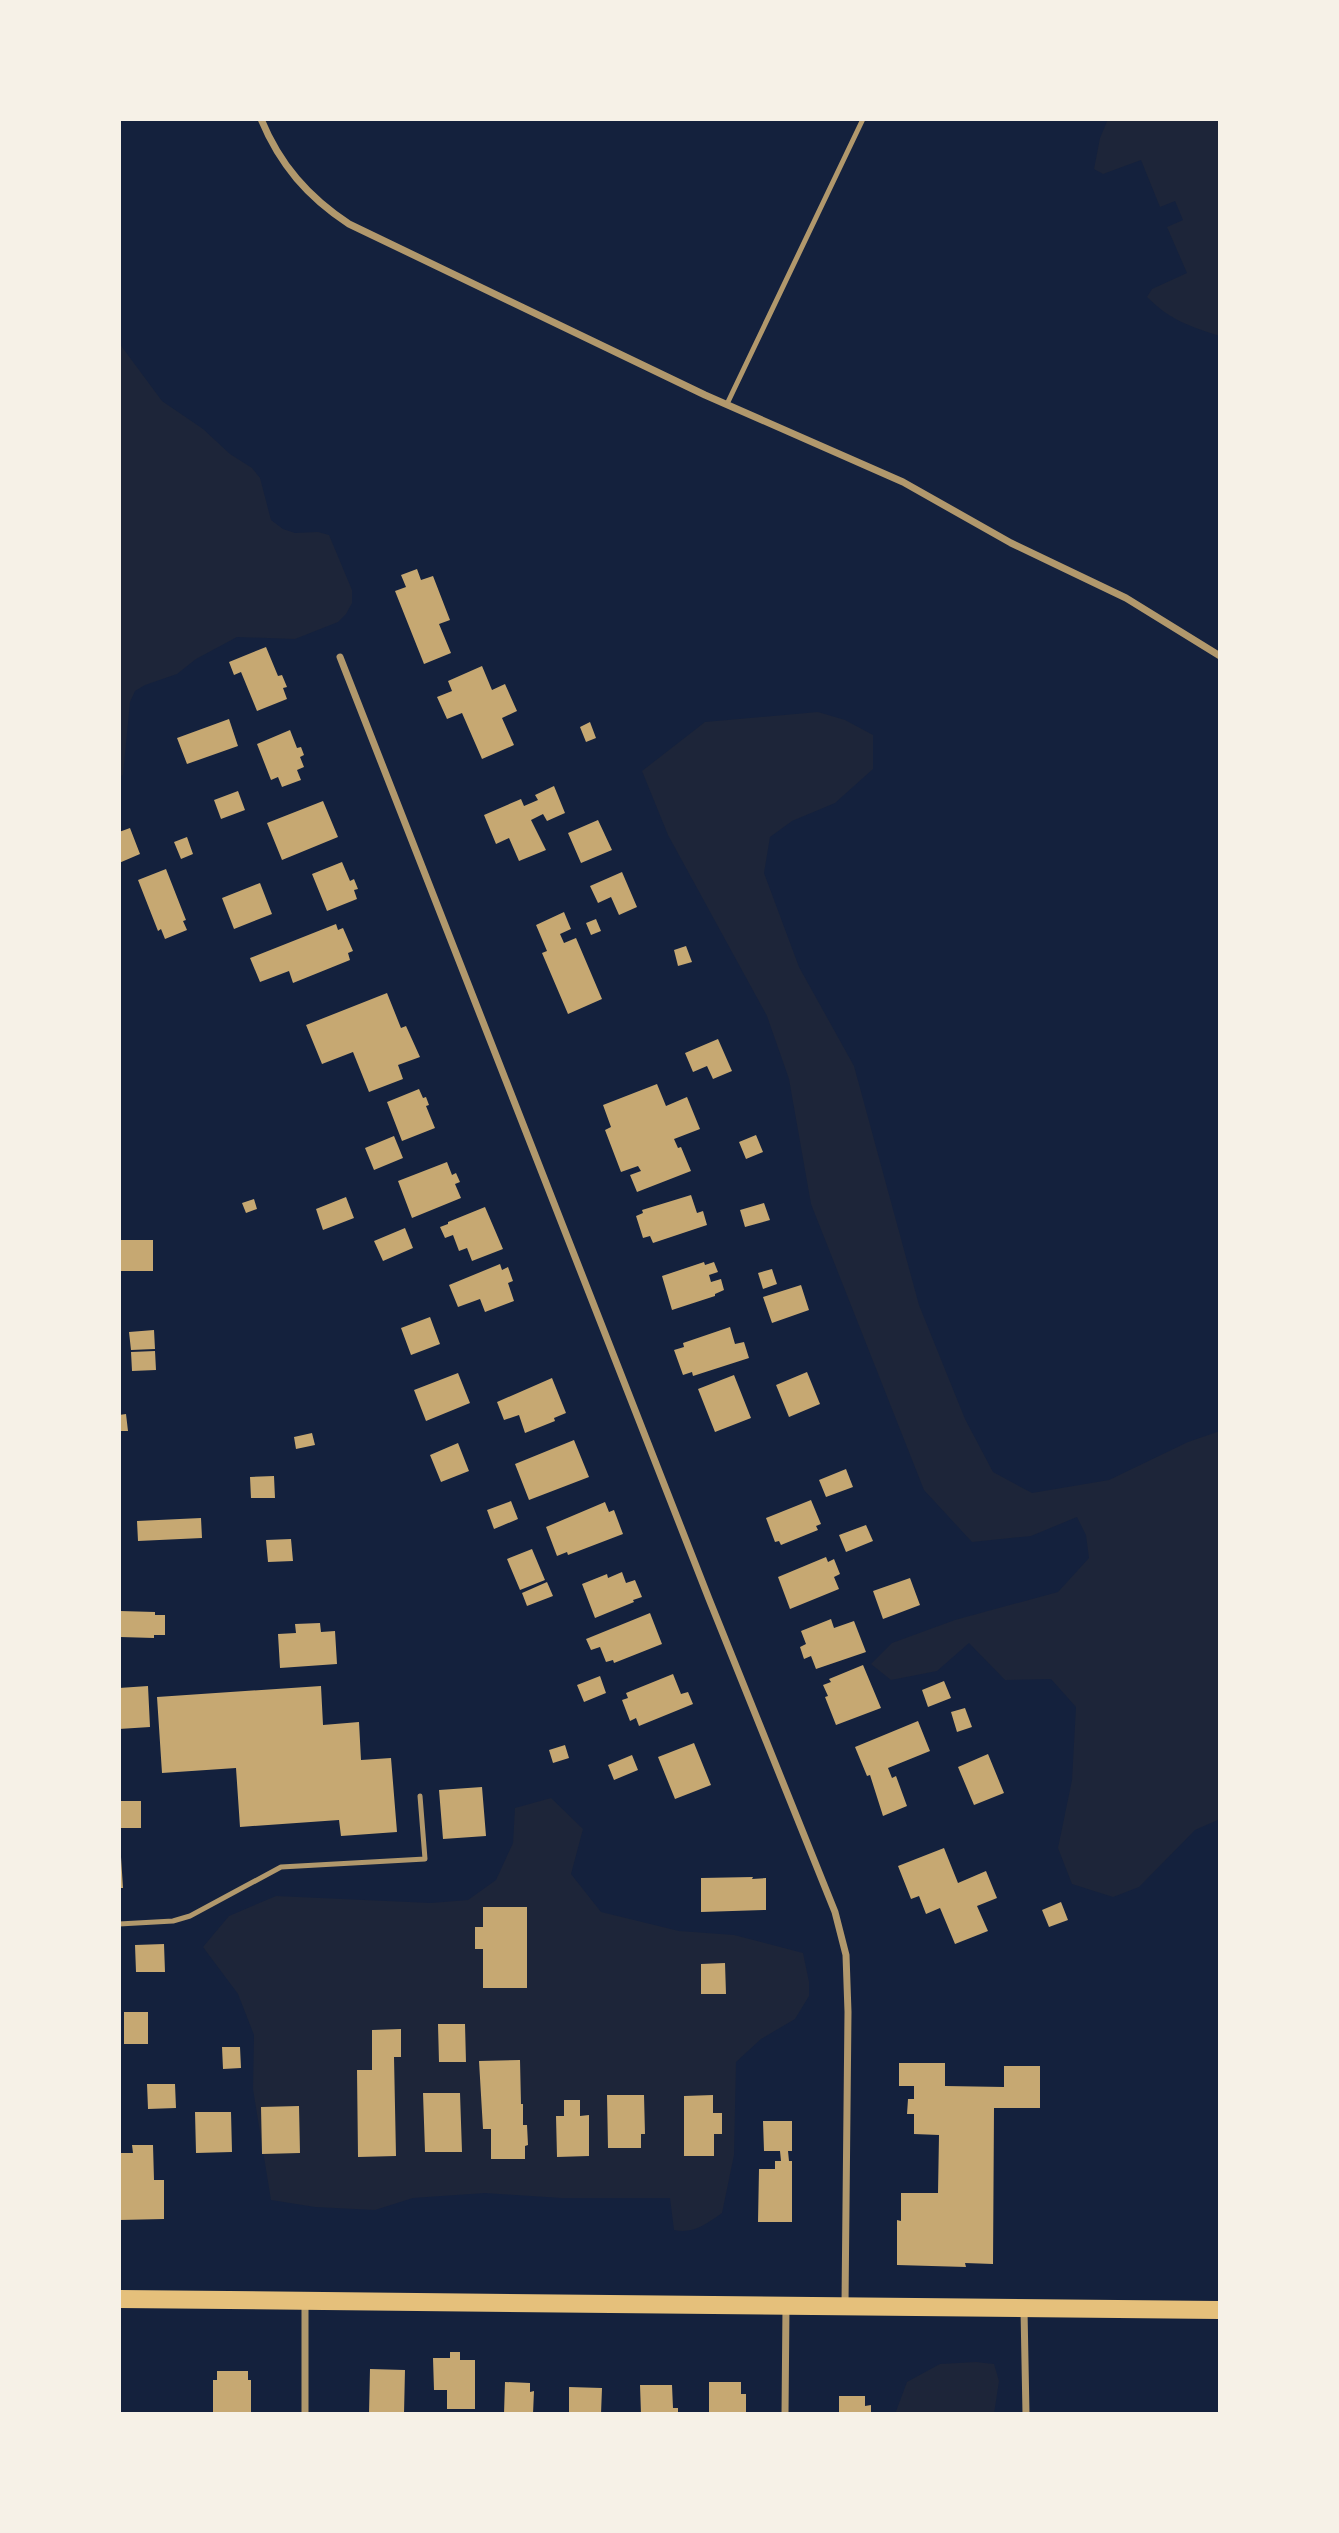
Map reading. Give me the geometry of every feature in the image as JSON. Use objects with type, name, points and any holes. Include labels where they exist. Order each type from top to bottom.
[{"type":"main road","points":[[119,2299],[1220,2310]]},
{"type":"street","points":[[261,119],[270,141],[289,172],[325,208],[349,224],[727,404],[903,482],[1011,543],[1126,598],[1220,656]]},
{"type":"street","points":[[340,657],[838,1923],[846,1955],[848,2011],[845,2305]]},
{"type":"street","points":[[305,2300],[305,2414]]},
{"type":"street","points":[[785,2414],[786,2304]]},
{"type":"street","points":[[1024,2307],[1026,2414]]},
{"type":"lane","points":[[727,404],[863,119]]},
{"type":"lane","points":[[119,1924],[173,1921],[190,1916],[281,1867],[425,1859],[420,1796]]},
{"type":"shaded area","points":[[1108,119],[1220,119],[1220,336],[1180,321],[1147,297],[1152,289],[1187,273],[1167,227],[1183,220],[1175,201],[1160,207],[1141,160],[1103,174],[1094,169],[1100,138]]},
{"type":"shaded area","points":[[119,343],[162,401],[252,468],[260,478],[271,520],[283,529],[295,533],[318,532],[329,535],[352,590],[352,603],[338,622],[295,639],[237,637],[196,659],[177,674],[135,691],[130,702],[123,775],[119,777]]},
{"type":"shaded area","points":[[818,712],[845,720],[873,735],[873,769],[835,803],[792,821],[770,837],[764,873],[799,967],[854,1066],[919,1305],[965,1419],[993,1472],[1032,1493],[1109,1480],[1188,1442],[1220,1431],[1220,1819],[1195,1830],[1139,1887],[1113,1897],[1072,1884],[1058,1848],[1072,1780],[1076,1707],[1051,1679],[1005,1680],[969,1643],[937,1671],[891,1680],[871,1664],[892,1643],[955,1620],[1058,1592],[1089,1558],[1086,1535],[1077,1517],[1031,1536],[972,1542],[924,1490],[811,1204],[789,1079],[767,1016],[668,835],[642,771],[705,722]]},
{"type":"shaded area","points":[[551,1798],[583,1829],[571,1874],[601,1912],[679,1931],[734,1935],[803,1953],[809,1996],[795,2019],[761,2039],[736,2062],[734,2155],[722,2213],[700,2227],[681,2231],[674,2230],[670,2198],[561,2198],[485,2193],[413,2198],[375,2210],[315,2207],[271,2200],[253,2089],[254,2035],[238,1994],[203,1947],[229,1916],[276,1896],[431,1903],[468,1900],[496,1880],[513,1843],[515,1808]]},
{"type":"shaded area","points":[[940,2364],[994,2364],[999,2381],[994,2414],[895,2414],[907,2382]]},
{"type":"building","points":[[417,569],[421,580],[433,576],[450,620],[439,624],[451,653],[424,664],[395,591],[406,587],[401,575]]},
{"type":"building","points":[[266,647],[278,676],[282,675],[287,687],[283,688],[287,699],[257,711],[241,672],[234,675],[229,662]]},
{"type":"building","points":[[482,666],[492,690],[505,684],[517,711],[502,718],[514,745],[482,759],[462,713],[447,719],[437,697],[452,691],[448,681]]},
{"type":"building","points":[[229,719],[238,746],[187,764],[177,738]]},
{"type":"building","points":[[590,722],[596,738],[586,742],[580,727]]},
{"type":"building","points":[[290,730],[297,748],[301,747],[304,755],[300,757],[304,767],[297,770],[301,780],[282,787],[278,777],[271,780],[257,744]]},
{"type":"building","points":[[554,786],[565,813],[547,821],[543,814],[531,820],[546,850],[519,861],[509,838],[496,844],[484,815],[521,799],[524,806],[538,800],[535,795]]},
{"type":"building","points":[[238,791],[245,810],[221,819],[214,800]]},
{"type":"building","points":[[323,801],[338,837],[282,860],[267,823]]},
{"type":"building","points":[[598,820],[612,850],[581,863],[568,833]]},
{"type":"building","points":[[130,828],[140,854],[119,863],[119,832]]},
{"type":"building","points":[[187,837],[193,854],[181,859],[174,842]]},
{"type":"building","points":[[342,862],[350,881],[354,879],[358,889],[354,890],[357,899],[327,911],[312,874]]},
{"type":"building","points":[[166,869],[186,920],[183,921],[187,930],[165,939],[161,929],[158,931],[138,880]]},
{"type":"building","points":[[622,872],[637,907],[619,915],[611,897],[598,903],[590,886]]},
{"type":"building","points":[[260,883],[272,914],[234,929],[222,898]]},
{"type":"building","points":[[564,912],[571,929],[560,934],[564,943],[576,938],[602,999],[568,1014],[542,953],[547,951],[536,925]]},
{"type":"building","points":[[596,919],[601,931],[591,935],[586,923]]},
{"type":"building","points":[[336,924],[338,930],[343,928],[353,951],[348,953],[350,960],[293,983],[289,971],[260,982],[250,958]]},
{"type":"building","points":[[686,946],[692,962],[678,966],[674,950]]},
{"type":"building","points":[[387,993],[401,1028],[406,1026],[420,1057],[398,1065],[403,1079],[369,1092],[353,1052],[322,1064],[306,1025]]},
{"type":"building","points":[[718,1039],[732,1071],[713,1079],[707,1066],[693,1072],[685,1053]]},
{"type":"building","points":[[657,1084],[666,1106],[687,1097],[700,1129],[674,1139],[678,1148],[681,1147],[691,1171],[637,1192],[630,1175],[641,1171],[638,1166],[621,1172],[605,1130],[611,1127],[603,1105]]},
{"type":"building","points":[[419,1089],[423,1098],[426,1097],[429,1105],[426,1106],[435,1128],[402,1141],[387,1102]]},
{"type":"building","points":[[756,1135],[763,1152],[746,1159],[739,1142]]},
{"type":"building","points":[[394,1136],[403,1158],[374,1170],[365,1148]]},
{"type":"building","points":[[447,1162],[452,1175],[456,1173],[460,1182],[455,1184],[461,1198],[412,1218],[398,1181]]},
{"type":"building","points":[[691,1195],[697,1213],[703,1211],[707,1225],[653,1243],[650,1236],[643,1238],[636,1216],[643,1213],[642,1210]]},
{"type":"building","points":[[346,1197],[354,1218],[323,1230],[316,1209]]},
{"type":"building","points":[[254,1199],[257,1209],[246,1213],[242,1203]]},
{"type":"building","points":[[764,1203],[770,1220],[745,1227],[740,1210]]},
{"type":"building","points":[[485,1207],[503,1249],[472,1261],[467,1248],[459,1251],[453,1235],[445,1238],[440,1227]]},
{"type":"building","points":[[405,1228],[413,1248],[383,1261],[374,1241]]},
{"type":"building","points":[[120,1240],[153,1240],[153,1271],[120,1271]]},
{"type":"building","points":[[704,1262],[705,1265],[714,1262],[718,1272],[709,1275],[711,1282],[721,1279],[724,1290],[715,1296],[672,1310],[662,1276]]},
{"type":"building","points":[[500,1264],[502,1270],[508,1267],[513,1281],[508,1283],[514,1301],[485,1312],[480,1299],[458,1307],[449,1285]]},
{"type":"building","points":[[772,1269],[777,1284],[763,1289],[758,1273]]},
{"type":"building","points":[[801,1285],[809,1310],[772,1323],[763,1297]]},
{"type":"building","points":[[430,1317],[440,1344],[411,1355],[401,1328]]},
{"type":"building","points":[[730,1327],[735,1344],[744,1342],[749,1358],[693,1376],[692,1372],[683,1375],[674,1350],[684,1347],[683,1343]]},
{"type":"building","points":[[154,1330],[155,1349],[131,1350],[129,1332]]},
{"type":"building","points":[[155,1351],[156,1370],[132,1371],[131,1352]]},
{"type":"building","points":[[807,1372],[820,1404],[789,1417],[776,1385]]},
{"type":"building","points":[[458,1373],[470,1403],[426,1421],[414,1390]]},
{"type":"building","points":[[734,1375],[751,1418],[715,1432],[698,1389]]},
{"type":"building","points":[[552,1378],[566,1413],[554,1418],[555,1421],[525,1433],[519,1415],[504,1420],[497,1402]]},
{"type":"building","points":[[126,1414],[128,1431],[119,1431],[119,1415]]},
{"type":"building","points":[[312,1433],[315,1445],[296,1449],[294,1437]]},
{"type":"building","points":[[574,1440],[589,1477],[529,1500],[515,1464]]},
{"type":"building","points":[[458,1443],[469,1471],[441,1482],[430,1455]]},
{"type":"building","points":[[846,1469],[853,1487],[826,1497],[819,1480]]},
{"type":"building","points":[[274,1476],[275,1498],[251,1498],[250,1477]]},
{"type":"building","points":[[811,1500],[821,1524],[816,1526],[818,1530],[781,1545],[779,1541],[775,1542],[766,1518]]},
{"type":"building","points":[[511,1501],[518,1519],[494,1529],[487,1510]]},
{"type":"building","points":[[605,1502],[609,1512],[614,1510],[623,1534],[568,1555],[567,1552],[557,1556],[546,1527]]},
{"type":"building","points":[[201,1518],[202,1538],[138,1541],[137,1521]]},
{"type":"building","points":[[866,1525],[873,1541],[846,1552],[839,1535]]},
{"type":"building","points":[[291,1539],[293,1561],[268,1562],[266,1540]]},
{"type":"building","points":[[532,1549],[545,1580],[520,1590],[507,1559]]},
{"type":"building","points":[[826,1557],[828,1562],[834,1559],[840,1574],[834,1577],[839,1589],[790,1609],[778,1577]]},
{"type":"building","points":[[622,1572],[626,1583],[635,1580],[642,1597],[595,1618],[582,1584],[607,1574],[608,1578]]},
{"type":"building","points":[[910,1578],[920,1605],[883,1619],[873,1591]]},
{"type":"building","points":[[547,1582],[553,1596],[527,1606],[522,1593]]},
{"type":"building","points":[[120,1611],[155,1612],[155,1615],[165,1615],[165,1635],[154,1635],[154,1638],[120,1637]]},
{"type":"building","points":[[650,1613],[662,1644],[614,1663],[613,1660],[606,1662],[600,1647],[591,1650],[586,1639]]},
{"type":"building","points":[[831,1619],[834,1628],[854,1621],[866,1652],[816,1669],[811,1656],[804,1659],[800,1647],[806,1644],[801,1631]]},
{"type":"building","points":[[320,1623],[321,1632],[335,1631],[337,1664],[280,1668],[278,1634],[296,1633],[295,1624]]},
{"type":"building","points":[[863,1665],[881,1708],[836,1725],[823,1685],[831,1682],[829,1679]]},
{"type":"building","points":[[673,1674],[681,1694],[688,1692],[693,1704],[639,1726],[636,1718],[630,1721],[622,1700],[628,1698],[626,1693]]},
{"type":"building","points":[[600,1676],[606,1693],[584,1702],[577,1685]]},
{"type":"building","points":[[944,1681],[951,1698],[928,1707],[922,1690]]},
{"type":"building","points":[[148,1686],[150,1727],[119,1729],[119,1688]]},
{"type":"building","points":[[321,1686],[323,1725],[359,1722],[361,1760],[391,1758],[397,1832],[341,1836],[339,1820],[240,1827],[236,1768],[162,1773],[157,1697]]},
{"type":"building","points":[[965,1708],[972,1727],[957,1732],[951,1712]]},
{"type":"building","points":[[918,1721],[930,1751],[888,1768],[892,1778],[896,1776],[907,1806],[883,1816],[870,1775],[867,1776],[855,1747]]},
{"type":"building","points":[[694,1743],[711,1785],[675,1799],[658,1757]]},
{"type":"building","points":[[565,1745],[569,1758],[553,1763],[549,1750]]},
{"type":"building","points":[[988,1754],[1004,1793],[974,1805],[958,1767]]},
{"type":"building","points":[[632,1755],[638,1770],[614,1780],[608,1765]]},
{"type":"building","points":[[482,1787],[486,1836],[443,1839],[439,1790]]},
{"type":"building","points":[[119,1801],[141,1801],[141,1828],[119,1828]]},
{"type":"building","points":[[944,1848],[958,1883],[986,1871],[997,1898],[977,1906],[988,1931],[955,1944],[940,1908],[926,1914],[919,1896],[911,1899],[898,1866]]},
{"type":"building","points":[[121,1857],[123,1888],[119,1888]]},
{"type":"building","points":[[753,1877],[752,1879],[766,1878],[766,1910],[701,1912],[701,1878]]},
{"type":"building","points":[[1061,1902],[1068,1920],[1049,1927],[1042,1910]]},
{"type":"building","points":[[483,1907],[527,1907],[527,1988],[483,1988],[483,1949],[475,1949],[475,1927],[483,1927]]},
{"type":"building","points":[[164,1944],[165,1972],[136,1972],[135,1945]]},
{"type":"building","points":[[725,1963],[726,1994],[701,1994],[701,1964]]},
{"type":"building","points":[[124,2012],[148,2012],[148,2044],[124,2044]]},
{"type":"building","points":[[438,2024],[465,2024],[466,2062],[439,2062]]},
{"type":"building","points":[[401,2029],[401,2057],[394,2057],[396,2156],[358,2157],[357,2070],[372,2070],[372,2030]]},
{"type":"building","points":[[222,2047],[240,2047],[241,2068],[223,2069]]},
{"type":"building","points":[[520,2060],[523,2125],[527,2125],[528,2145],[525,2146],[525,2159],[491,2159],[491,2129],[483,2129],[479,2061]]},
{"type":"building","points":[[899,2063],[945,2063],[945,2086],[1004,2087],[1004,2066],[1040,2066],[1040,2108],[994,2108],[993,2264],[965,2263],[966,2267],[897,2265],[897,2220],[901,2221],[901,2193],[938,2193],[939,2135],[914,2134],[914,2114],[907,2114],[908,2099],[914,2099],[914,2086],[899,2086]]},
{"type":"building","points":[[147,2084],[175,2084],[176,2108],[148,2109]]},
{"type":"building","points":[[423,2093],[460,2093],[462,2152],[425,2152]]},
{"type":"building","points":[[607,2095],[644,2095],[645,2134],[641,2134],[641,2148],[608,2148]]},
{"type":"building","points":[[713,2095],[713,2113],[722,2113],[722,2134],[714,2134],[714,2156],[684,2156],[684,2096]]},
{"type":"building","points":[[564,2100],[580,2100],[580,2116],[589,2115],[589,2156],[557,2157],[556,2116],[564,2116]]},
{"type":"building","points":[[299,2106],[300,2153],[262,2154],[261,2107]]},
{"type":"building","points":[[195,2112],[231,2112],[232,2152],[196,2153]]},
{"type":"building","points":[[763,2121],[792,2121],[792,2151],[788,2151],[789,2161],[792,2161],[792,2222],[758,2222],[759,2169],[775,2169],[775,2161],[781,2161],[780,2151],[764,2151]]},
{"type":"building","points":[[132,2145],[153,2145],[154,2180],[164,2180],[164,2219],[120,2220],[119,2153],[133,2153]]},
{"type":"building","points":[[450,2352],[460,2352],[460,2360],[475,2360],[475,2409],[447,2409],[447,2390],[434,2390],[433,2358],[450,2358]]},
{"type":"building","points":[[370,2369],[405,2370],[404,2414],[369,2414]]},
{"type":"building","points":[[217,2371],[248,2371],[248,2380],[251,2380],[251,2414],[213,2414],[213,2380],[217,2380]]},
{"type":"building","points":[[505,2382],[530,2383],[530,2392],[534,2391],[533,2414],[504,2414]]},
{"type":"building","points":[[709,2382],[741,2382],[741,2394],[746,2394],[746,2414],[709,2414]]},
{"type":"building","points":[[640,2385],[672,2385],[673,2408],[678,2408],[678,2414],[641,2414]]},
{"type":"building","points":[[569,2387],[602,2388],[601,2414],[569,2414]]},
{"type":"building","points":[[839,2396],[865,2396],[865,2406],[871,2405],[871,2414],[839,2414]]}]
